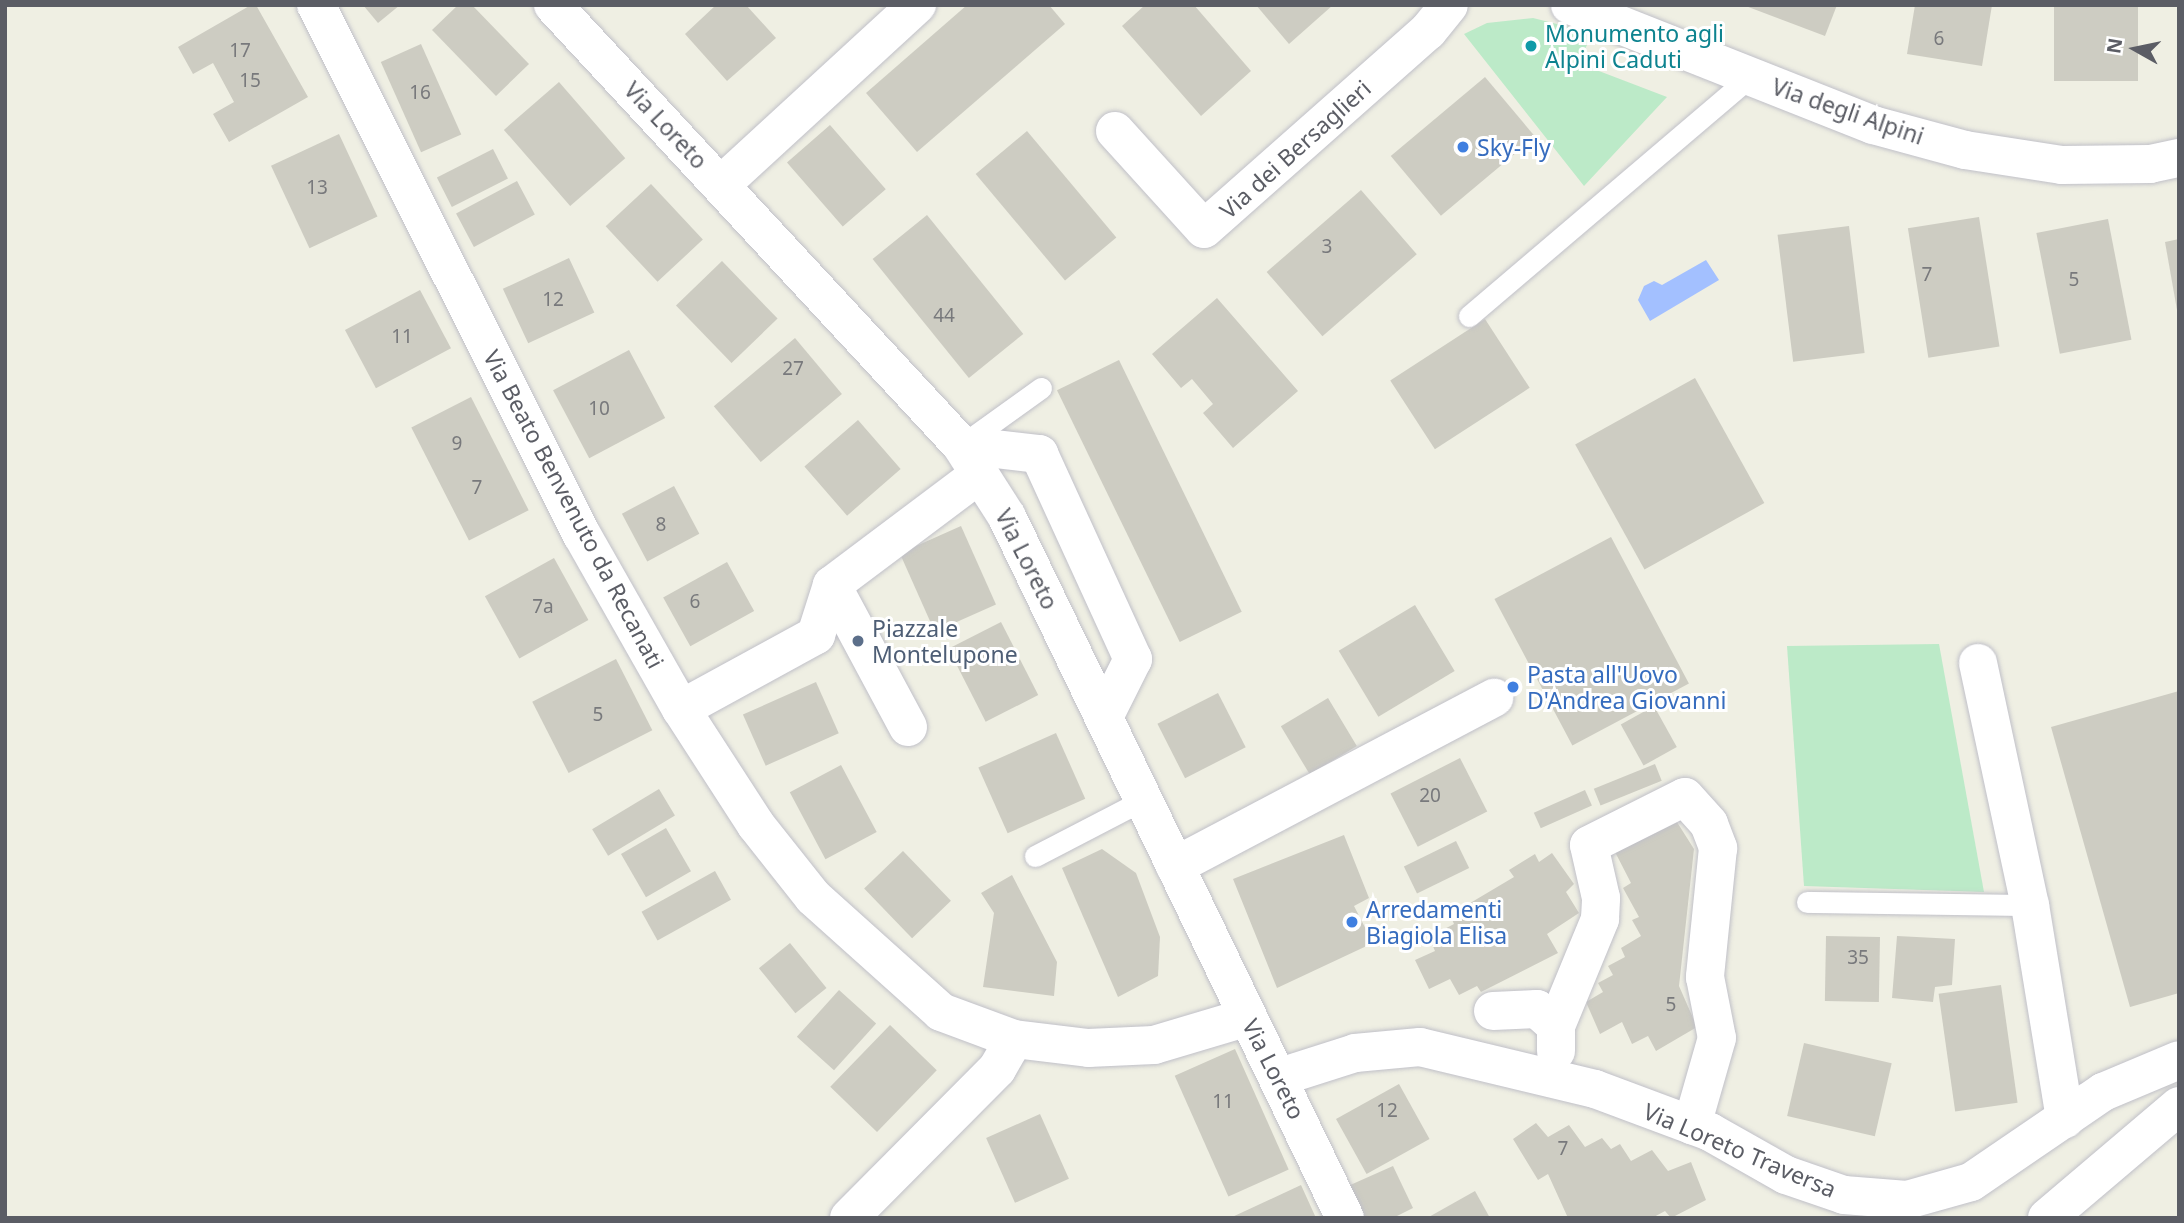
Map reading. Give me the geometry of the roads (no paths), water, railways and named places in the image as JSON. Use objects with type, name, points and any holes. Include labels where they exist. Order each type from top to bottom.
[{"type":"street","name":"Via Beato Benvenuto da Recanati","points":[[316,5],[582,535],[681,709],[756,825],[813,897],[941,1012],[1014,1039],[1088,1048],[1154,1045],[1248,1017]]},
{"type":"street","name":"Via Loreto","points":[[553,5],[722,184],[970,460],[1007,517],[1248,1017],[1280,1077],[1345,1218]]},
{"type":"street","points":[[722,184],[917,5]]},
{"type":"street","name":"Via dei Bersaglieri","points":[[1115,131],[1204,229],[1428,31],[1449,5]]},
{"type":"street","name":"Via degli Alpini","points":[[1570,5],[1873,125],[1965,149],[2062,165],[2150,164],[2179,158]]},
{"type":"street","points":[[681,709],[816,635],[832,585],[970,460],[1039,454],[1133,659],[1104,718]]},
{"type":"street","points":[[832,585],[908,727]]},
{"type":"street","points":[[1978,663],[2029,905],[2066,1119]]},
{"type":"street","points":[[1175,866],[1494,698]]},
{"type":"street","points":[[1548,1076],[1556,1051],[1556,1026],[1600,919],[1601,898],[1590,845],[1685,797],[1709,824],[1718,848],[1705,977],[1717,1038],[1692,1125]]},
{"type":"street","points":[[1493,1011],[1536,1009],[1556,1026]]},
{"type":"street","points":[[849,1218],[974,1094],[997,1069],[1014,1039]]},
{"type":"street","name":"Via Loreto Traversa","points":[[1280,1077],[1355,1053],[1420,1047],[1548,1076],[1692,1125],[1786,1175],[1844,1195],[1907,1199],[1972,1182],[2104,1092],[2179,1060]]},
{"type":"street","points":[[2047,1218],[2179,1106]]},
{"type":"lane","points":[[1469,316],[1750,77]]},
{"type":"lane","points":[[970,460],[1041,388]]},
{"type":"lane","points":[[1035,856],[1143,800]]},
{"type":"lane","points":[[1807,902],[2029,905]]},
{"type":"water","points":[[1706,260],[1719,280],[1650,321],[1638,300],[1644,286],[1654,281],[1662,285]]},
{"type":"place","name":"Monumento agli Alpini Caduti","points":[[1531,46]]},
{"type":"place","name":"Sky-Fly","points":[[1463,147]]},
{"type":"place","name":"Piazzale Montelupone","points":[[858,641]]},
{"type":"place","name":"Pasta all'Uovo D'Andrea Giovanni","points":[[1513,687]]},
{"type":"place","name":"Arredamenti Biagiola Elisa","points":[[1352,922]]}]
